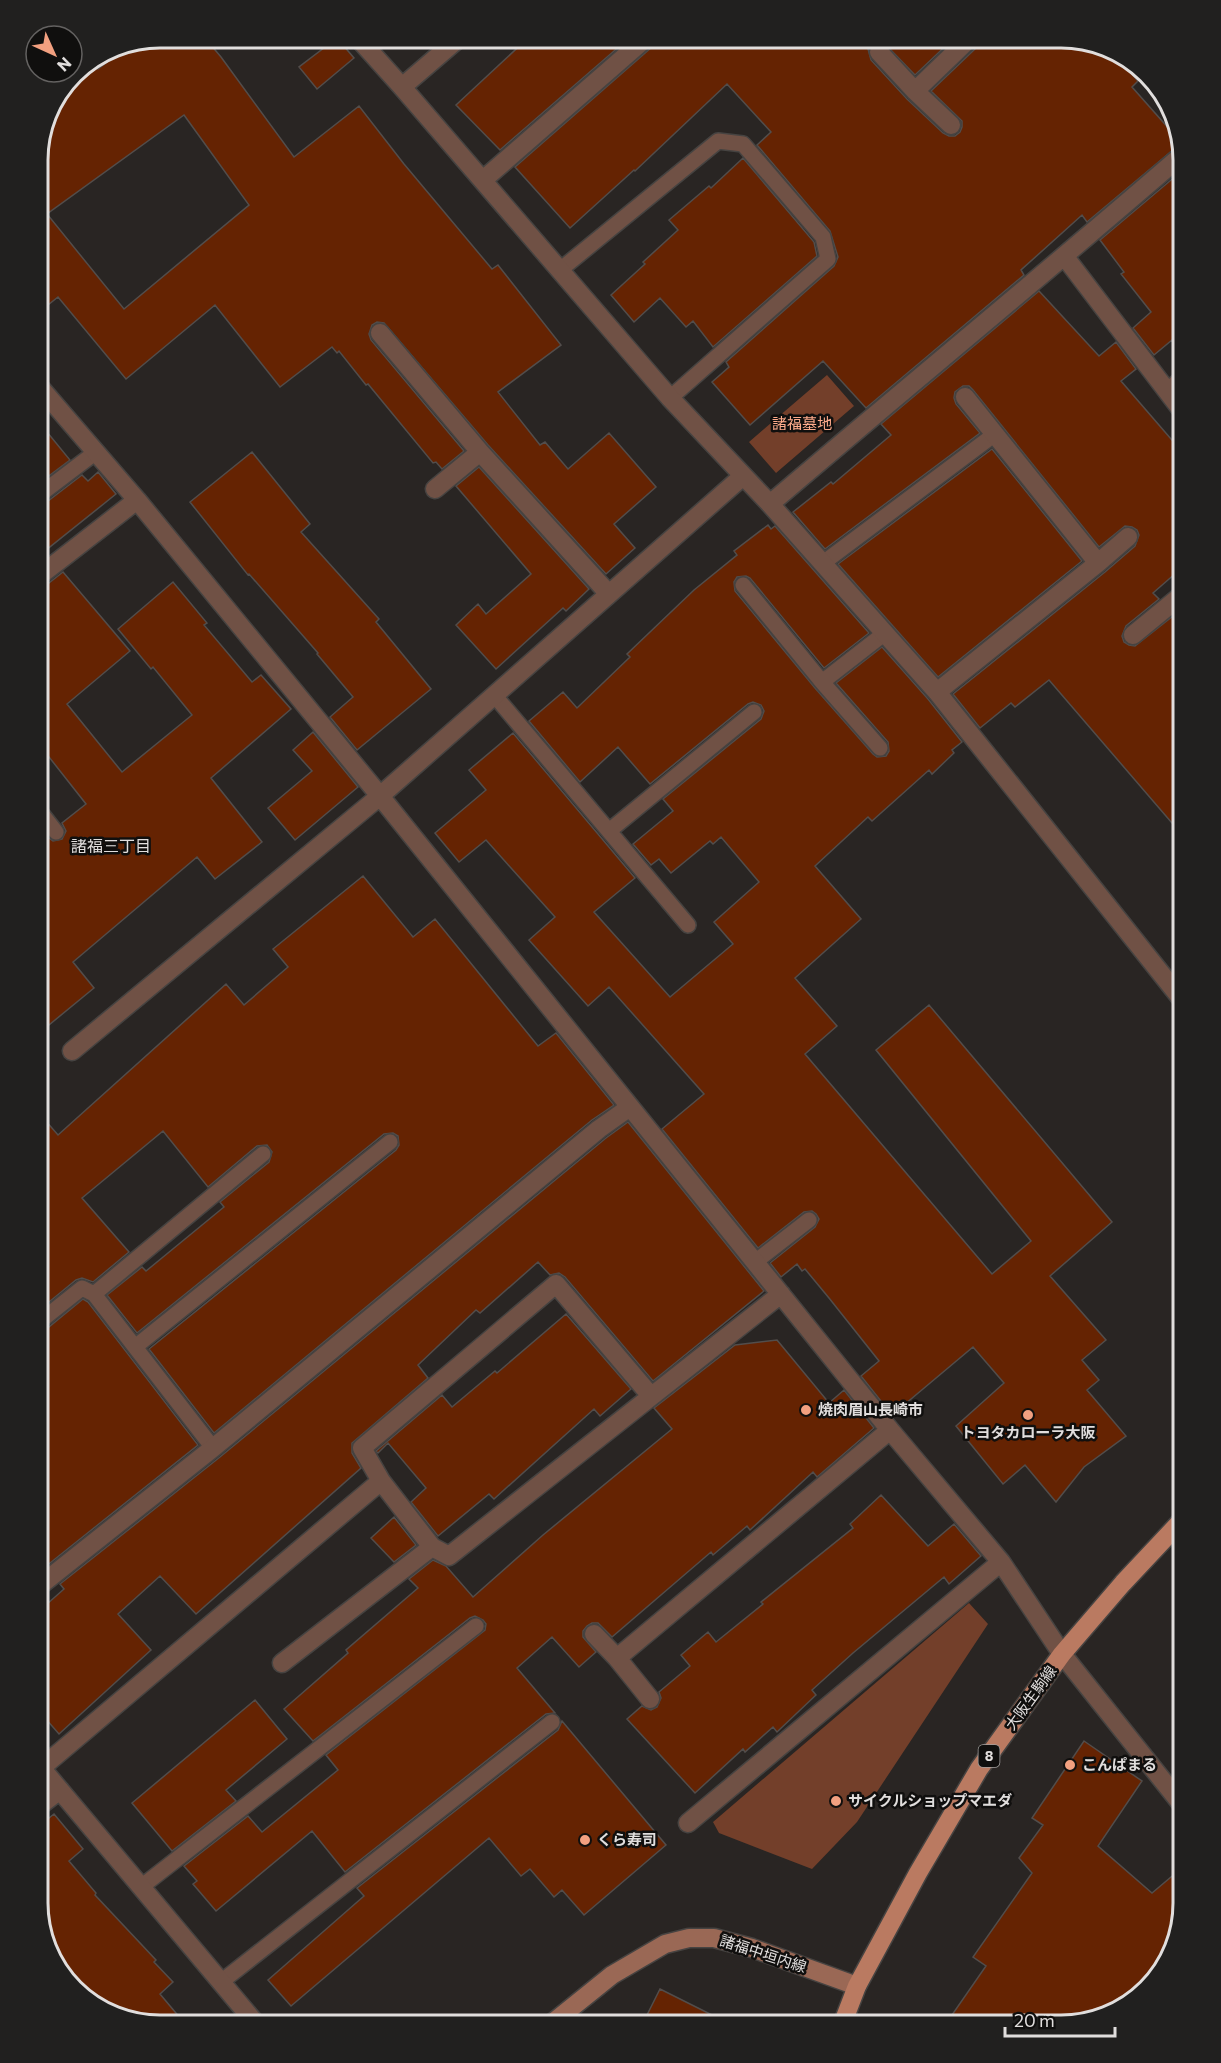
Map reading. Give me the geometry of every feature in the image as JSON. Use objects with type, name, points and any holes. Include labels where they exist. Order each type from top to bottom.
[{"type":"main road","name":"大阪生駒線","points":[[846,2015],[857,1986],[918,1873],[979,1769],[1062,1654],[1123,1583],[1173,1531]]},
{"type":"street","points":[[366,48],[670,398],[770,504],[937,692],[1173,986]]},
{"type":"street","points":[[402,87],[447,48]]},
{"type":"street","points":[[483,180],[635,48]]},
{"type":"street","points":[[915,91],[960,48]]},
{"type":"street","points":[[879,52],[951,125]]},
{"type":"street","points":[[770,504],[1065,257],[1173,163]]},
{"type":"street","points":[[1065,257],[1173,398]]},
{"type":"street","points":[[380,333],[480,452],[608,593]]},
{"type":"street","points":[[48,397],[137,500],[380,796],[890,1430],[1001,1562],[1062,1654],[1173,1792]]},
{"type":"street","points":[[965,397],[1098,563]]},
{"type":"street","points":[[435,489],[480,452]]},
{"type":"street","points":[[72,1051],[380,796],[743,476]]},
{"type":"street","points":[[48,570],[137,500]]},
{"type":"street","points":[[937,692],[1128,537]]},
{"type":"street","points":[[1133,635],[1173,603]]},
{"type":"street","points":[[48,1579],[213,1448],[599,1129],[630,1107]]},
{"type":"street","points":[[651,1396],[556,1284],[362,1448],[381,1481],[432,1547],[449,1556],[781,1294]]},
{"type":"street","points":[[617,1658],[890,1430]]},
{"type":"street","points":[[48,1758],[381,1481]]},
{"type":"street","points":[[282,1662],[432,1547]]},
{"type":"street","points":[[688,1823],[1001,1562]]},
{"type":"street","points":[[594,1634],[650,1699]]},
{"type":"street","points":[[48,1776],[249,2015]]},
{"type":"street","points":[[48,1799],[60,1790]]},
{"type":"street","name":"諸福中垣内線","points":[[562,2015],[628,1965],[664,1944],[689,1938],[714,1938],[752,1948],[857,1986]]},
{"type":"lane","points":[[560,270],[718,141],[743,144],[758,161],[823,237],[828,259],[670,398]]},
{"type":"lane","points":[[1167,391],[1173,386]]},
{"type":"lane","points":[[823,563],[994,434]]},
{"type":"lane","points":[[48,488],[96,452]]},
{"type":"lane","points":[[743,585],[822,682],[880,748]]},
{"type":"lane","points":[[822,682],[885,633]]},
{"type":"lane","points":[[495,696],[688,925]]},
{"type":"lane","points":[[609,831],[754,712]]},
{"type":"lane","points":[[48,822],[56,832]]},
{"type":"lane","points":[[135,1347],[390,1142]]},
{"type":"lane","points":[[94,1294],[263,1154]]},
{"type":"lane","points":[[755,1262],[809,1220]]},
{"type":"lane","points":[[48,1315],[82,1288],[94,1294],[213,1448]]},
{"type":"lane","points":[[141,1887],[476,1626]]},
{"type":"lane","points":[[221,1982],[552,1722]]},
{"type":"green space","name":"諸福墓地","points":[[827,375],[854,406],[776,473],[749,442]]},
{"type":"green space","points":[[969,1603],[988,1624],[857,1822],[812,1869],[719,1833],[713,1822]]},
{"type":"building","points":[[213,48],[294,157],[359,106],[404,164],[492,269],[498,265],[561,345],[498,392],[540,445],[545,442],[568,469],[609,433],[656,487],[614,524],[635,548],[606,574],[488,445],[384,323],[377,322],[372,325],[369,334],[371,340],[464,451],[442,469],[436,462],[433,463],[339,351],[337,353],[332,347],[280,387],[215,305],[126,379],[58,297],[48,305],[48,215],[124,309],[249,205],[184,115],[48,213],[48,153],[52,131],[71,92],[78,84],[84,84],[84,78],[97,68],[124,54],[139,50]]},
{"type":"building","points":[[324,48],[346,48],[354,58],[317,89],[299,67]]},
{"type":"building","points":[[517,48],[617,48],[500,150],[456,105]]},
{"type":"building","points":[[651,48],[869,48],[871,60],[907,99],[949,136],[955,136],[960,132],[962,121],[931,91],[976,48],[1082,50],[1110,60],[1131,73],[1138,81],[1132,87],[1168,127],[1172,150],[1087,222],[1082,215],[1021,270],[1024,275],[866,408],[823,361],[750,425],[712,382],[729,367],[726,362],[834,266],[838,257],[830,231],[757,145],[771,132],[727,84],[635,171],[570,228],[515,167]]},
{"type":"building","points":[[889,48],[943,48],[915,75]]},
{"type":"building","points":[[743,158],[814,242],[817,256],[713,347],[693,321],[686,327],[660,298],[634,322],[611,295],[678,230],[669,220],[709,186],[711,188]]},
{"type":"building","points":[[1173,178],[1173,341],[1154,355],[1133,328],[1151,312],[1121,274],[1124,272],[1100,240]]},
{"type":"building","points":[[1039,291],[1099,356],[1116,342],[1136,369],[1121,381],[1173,441],[1173,576],[1153,593],[1159,599],[1126,626],[1122,636],[1124,642],[1135,646],[1173,616],[1173,824],[1049,680],[1015,707],[1011,703],[980,728],[953,694],[1135,546],[1139,535],[1137,530],[1125,526],[1099,547],[973,390],[969,386],[963,386],[955,392],[956,404],[980,433],[825,549],[793,512],[831,482],[833,484],[891,435],[881,424]]},
{"type":"building","points":[[48,433],[70,460],[48,476]]},
{"type":"building","points":[[992,449],[1082,561],[938,677],[838,564]]},
{"type":"building","points":[[252,452],[310,524],[301,532],[379,619],[376,622],[431,689],[357,750],[330,717],[353,697],[318,653],[248,575],[190,502]]},
{"type":"building","points":[[479,467],[589,589],[566,611],[563,608],[496,669],[456,625],[478,604],[486,614],[531,574],[456,486]]},
{"type":"building","points":[[98,472],[116,494],[48,549],[48,501],[82,475],[88,481]]},
{"type":"building","points":[[768,525],[771,529],[775,526],[869,633],[824,668],[750,578],[737,577],[734,582],[735,591],[873,754],[877,757],[886,756],[889,751],[888,742],[836,683],[882,647],[962,742],[952,750],[954,753],[932,774],[929,770],[872,821],[868,817],[815,866],[861,919],[795,978],[837,1026],[805,1054],[992,1274],[1031,1241],[876,1050],[929,1005],[1112,1222],[1050,1276],[1106,1340],[1082,1360],[1099,1380],[1087,1390],[1126,1436],[1084,1467],[1056,1502],[1025,1465],[1003,1484],[956,1426],[1004,1383],[973,1347],[892,1415],[861,1376],[879,1361],[829,1298],[805,1269],[802,1271],[797,1264],[781,1277],[770,1263],[815,1227],[819,1219],[816,1214],[812,1211],[804,1212],[758,1248],[662,1129],[704,1094],[609,987],[588,1006],[529,940],[555,917],[486,840],[459,862],[435,833],[486,790],[469,770],[513,733],[635,878],[594,912],[670,997],[733,944],[714,922],[759,882],[721,837],[713,844],[710,841],[671,873],[659,859],[651,865],[633,844],[673,811],[663,799],[761,719],[764,711],[761,705],[753,702],[748,704],[650,784],[618,747],[580,782],[529,721],[563,692],[577,708],[630,657],[627,654],[694,590],[737,555],[734,551]]},
{"type":"building","points":[[63,572],[130,651],[67,704],[122,772],[192,715],[118,629],[173,582],[207,623],[204,625],[252,682],[261,675],[291,709],[211,778],[262,842],[215,879],[197,857],[73,962],[94,988],[48,1026],[48,837],[53,841],[62,839],[66,831],[62,823],[86,804],[48,756],[48,584]]},
{"type":"building","points":[[313,732],[358,787],[295,840],[268,808],[312,771],[293,750]]},
{"type":"building","points":[[363,876],[413,937],[435,919],[538,1046],[556,1033],[614,1105],[592,1120],[214,1433],[149,1349],[396,1150],[399,1145],[398,1136],[393,1133],[384,1134],[137,1333],[107,1295],[142,1267],[146,1271],[224,1207],[220,1202],[269,1162],[272,1152],[267,1145],[257,1146],[208,1187],[163,1131],[82,1198],[129,1252],[93,1282],[82,1278],[76,1280],[48,1303],[48,1124],[58,1135],[226,984],[244,1005],[288,967],[273,949]]},
{"type":"building","points":[[628,1122],[764,1291],[653,1381],[565,1277],[559,1273],[550,1275],[538,1262],[480,1313],[476,1310],[418,1365],[428,1378],[352,1443],[352,1453],[361,1468],[196,1614],[160,1576],[118,1614],[151,1650],[59,1734],[48,1721],[48,1603],[64,1589],[60,1584],[220,1457]]},
{"type":"building","points":[[83,1299],[88,1302],[198,1445],[48,1565],[48,1328]]},
{"type":"building","points":[[566,1314],[631,1389],[600,1416],[594,1409],[494,1499],[489,1494],[438,1536],[411,1502],[426,1488],[388,1443],[378,1453],[376,1451],[442,1395],[452,1407],[495,1371],[497,1373]]},
{"type":"building","points":[[777,1340],[829,1403],[844,1390],[874,1428],[817,1477],[813,1472],[750,1530],[747,1526],[713,1555],[711,1552],[612,1637],[598,1623],[587,1626],[583,1631],[583,1637],[596,1652],[579,1667],[552,1637],[517,1668],[555,1713],[546,1714],[345,1872],[312,1831],[216,1911],[193,1884],[197,1881],[184,1866],[248,1816],[262,1832],[338,1770],[326,1755],[485,1630],[486,1624],[483,1620],[475,1616],[470,1618],[313,1741],[284,1709],[348,1653],[346,1650],[418,1588],[409,1579],[433,1560],[446,1566],[473,1597],[543,1535],[672,1429],[654,1408],[735,1345]]},
{"type":"building","points":[[881,1495],[928,1546],[954,1524],[981,1556],[949,1584],[944,1577],[812,1690],[816,1695],[777,1732],[773,1727],[745,1752],[743,1749],[695,1793],[627,1719],[642,1706],[651,1710],[657,1707],[661,1698],[659,1692],[690,1666],[681,1655],[708,1632],[716,1642],[763,1604],[761,1602],[853,1528],[850,1524]]},
{"type":"building","points":[[394,1517],[416,1545],[394,1562],[371,1538]]},
{"type":"building","points":[[255,1700],[287,1739],[226,1790],[236,1801],[172,1851],[132,1803]]},
{"type":"building","points":[[562,1721],[666,1845],[584,1915],[562,1890],[554,1897],[530,1869],[521,1876],[489,1838],[291,2006],[268,1980],[364,1896],[357,1888],[558,1730]]},
{"type":"building","points":[[1084,1741],[1142,1781],[1098,1846],[1152,1893],[1173,1875],[1172,1917],[1164,1946],[1150,1971],[1140,1982],[1117,2000],[1097,2009],[1060,2015],[952,2015],[986,1966],[973,1957],[1032,1873],[1019,1858],[1043,1825],[1032,1818]]},
{"type":"building","points":[[54,1814],[83,1849],[69,1861],[96,1893],[95,1895],[156,1960],[154,1962],[173,1982],[160,1994],[178,2015],[153,2015],[124,2009],[86,1987],[67,1965],[54,1939],[49,1917],[48,1819]]},
{"type":"building","points":[[660,1989],[712,2015],[647,2015]]},
{"type":"place","name":"焼肉眉山長崎市","points":[[806,1410]]},
{"type":"place","name":"トヨタカローラ大阪","points":[[1028,1415]]},
{"type":"place","name":"こんぱまる","points":[[1070,1765]]},
{"type":"place","name":"サイクルショップマエダ","points":[[836,1801]]},
{"type":"place","name":"くら寿司","points":[[585,1840]]},
{"type":"district","name":"諸福三丁目","points":[[111,846]]}]
